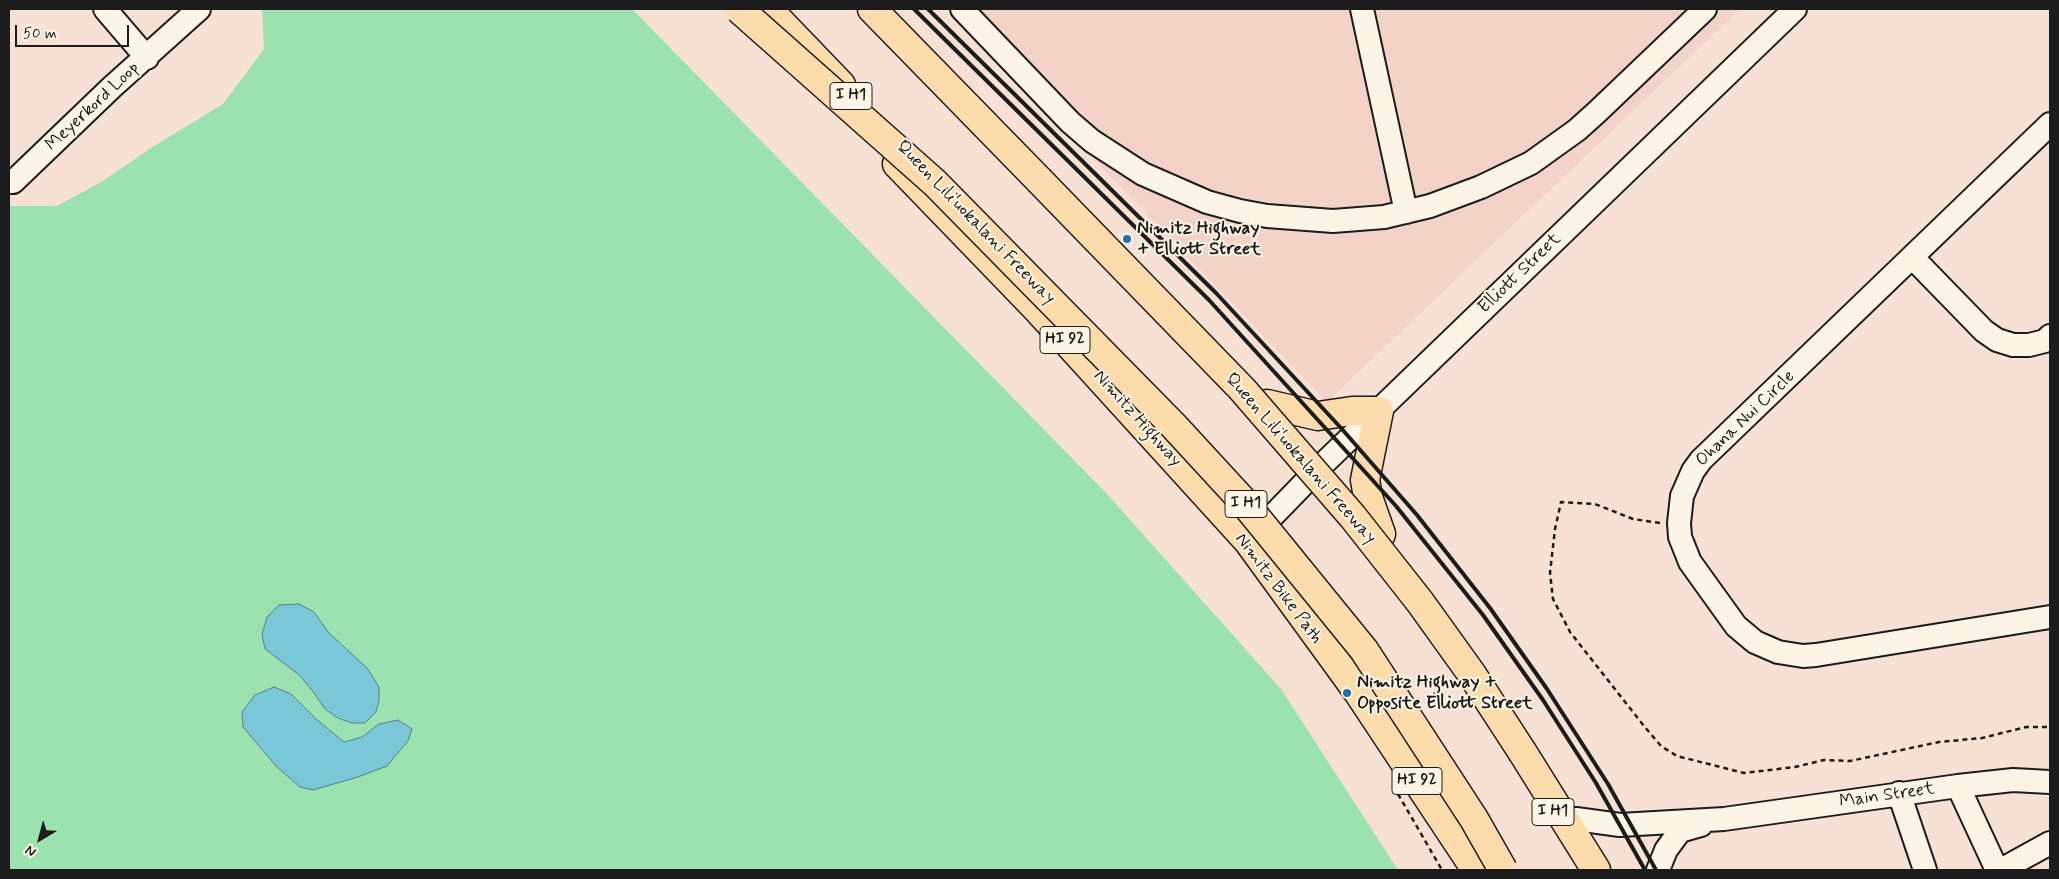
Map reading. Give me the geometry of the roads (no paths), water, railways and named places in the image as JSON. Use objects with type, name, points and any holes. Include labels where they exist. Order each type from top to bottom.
[{"type":"main road","points":[[739,9],[934,183]]},
{"type":"main road","name":"Nimitz Highway","points":[[748,9],[1038,310],[1248,541],[1358,692],[1476,870]]},
{"type":"main road","name":"Queen Liliʻuokalani Freeway","points":[[768,9],[934,183],[1173,425],[1242,500],[1303,572],[1364,650],[1474,819],[1503,870]]},
{"type":"main road","name":"Queen Liliʻuokalani Freeway","points":[[872,9],[1242,389],[1347,510],[1420,602],[1471,673],[1523,753],[1584,870]]},
{"type":"main road","points":[[884,9],[1039,180]]},
{"type":"main road","points":[[884,9],[1267,404],[1381,534],[1479,668],[1608,870]]},
{"type":"main road","points":[[1267,404],[1318,416],[1352,411],[1378,411],[1365,480],[1368,497],[1381,534]]},
{"type":"main road","points":[[1523,753],[1596,870]]},
{"type":"street","points":[[105,9],[147,58]]},
{"type":"street","name":"Meyerkord Loop","points":[[9,182],[14,182],[112,87],[147,58],[199,9]]},
{"type":"street","points":[[962,9],[1070,122],[1117,159],[1164,184],[1207,202],[1267,216],[1333,221],[1384,217],[1406,212],[1451,200],[1506,176],[1554,148],[1598,112],[1705,9]]},
{"type":"street","points":[[1362,9],[1406,212]]},
{"type":"street","name":"Elliott Street","points":[[1248,541],[1321,466],[1795,9]]},
{"type":"street","name":"Ohana Nui Circle","points":[[2050,124],[1913,258],[1701,460],[1693,471],[1682,496],[1679,523],[1682,543],[1690,562],[1736,626],[1755,642],[1778,652],[1803,656],[1816,655],[2050,617]]},
{"type":"street","points":[[1913,258],[1984,331],[1997,340],[2013,345],[2029,345],[2045,341],[2050,336]]},
{"type":"street","name":"Main Street","points":[[1576,819],[1620,825],[1724,819],[1958,786],[2013,780],[2050,782]]},
{"type":"street","points":[[1958,786],[2003,870],[2048,851]]},
{"type":"street","points":[[1899,793],[1925,870]]},
{"type":"street","name":"Main Street","points":[[1658,870],[1666,850],[1680,831],[1724,819]]},
{"type":"water","points":[[299,604],[314,612],[329,633],[368,669],[379,687],[379,701],[376,712],[365,723],[352,723],[338,718],[325,709],[298,674],[265,649],[262,634],[267,617],[279,605]]},
{"type":"water","points":[[274,687],[291,694],[316,719],[344,742],[362,737],[379,724],[398,720],[412,729],[408,741],[387,766],[358,777],[313,790],[300,787],[276,766],[243,727],[242,712],[255,695]]},
{"type":"railway","points":[[914,9],[1209,300],[1396,506],[1483,615],[1543,700],[1596,783],[1645,870]]},
{"type":"railway","points":[[928,9],[1216,293],[1341,428],[1417,515],[1490,608],[1547,689],[1608,784],[1656,870]]},
{"type":"place","name":"Nimitz Highway + Elliott Street","points":[[1127,239]]},
{"type":"place","name":"Nimitz Highway + Opposite Elliott Street","points":[[1347,693]]}]
